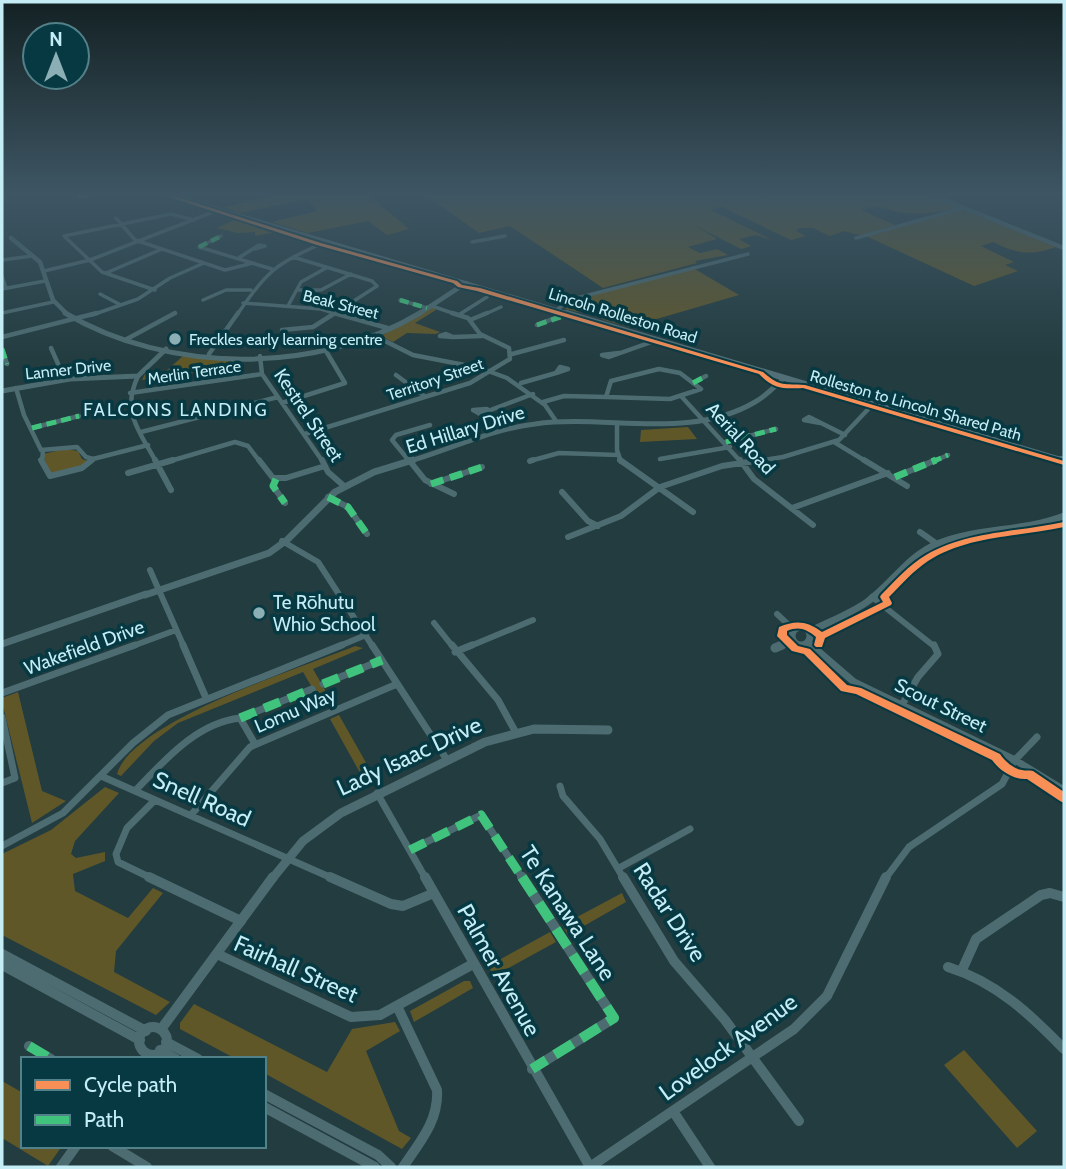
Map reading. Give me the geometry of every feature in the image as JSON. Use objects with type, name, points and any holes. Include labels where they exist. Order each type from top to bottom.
[{"type":"main road","name":"Lincoln Rolleston Road","points":[[354,251],[1064,461]]},
{"type":"street","points":[[26,251],[40,262],[53,302],[76,320],[125,340],[166,349],[209,354],[260,356],[326,351],[391,329],[468,284]]},
{"type":"street","points":[[81,251],[105,273],[155,290]]},
{"type":"street","points":[[44,271],[90,260],[114,251]]},
{"type":"street","points":[[105,273],[158,251]]},
{"type":"street","points":[[167,251],[230,271],[253,263]]},
{"type":"street","points":[[213,251],[272,269]]},
{"type":"street","points":[[239,257],[251,251]]},
{"type":"street","points":[[209,354],[230,327],[251,290],[272,269],[307,251]]},
{"type":"street","points":[[556,310],[573,299],[748,254]]},
{"type":"street","points":[[2,260],[32,256]]},
{"type":"street","points":[[282,330],[310,328],[377,286],[372,281],[293,257]]},
{"type":"street","points":[[2,337],[76,320],[142,298],[170,278],[204,263]]},
{"type":"street","points":[[289,304],[301,282],[326,268]]},
{"type":"street","points":[[299,290],[321,290],[351,274]]},
{"type":"street","points":[[2,276],[5,278],[4,289],[46,281]]},
{"type":"street","points":[[203,300],[226,290],[251,290]]},
{"type":"street","points":[[100,295],[119,304]]},
{"type":"street","points":[[460,314],[487,297]]},
{"type":"street","name":"Territory Street","points":[[305,433],[423,395],[470,383],[495,370],[512,354],[506,346],[482,335],[470,320],[460,314],[432,305],[400,300]]},
{"type":"street","points":[[2,313],[53,302]]},
{"type":"street","name":"Beak Street","points":[[243,303],[289,304],[335,312],[391,329]]},
{"type":"street","points":[[470,320],[501,307]]},
{"type":"street","points":[[125,340],[175,313]]},
{"type":"street","points":[[537,325],[568,313]]},
{"type":"street","points":[[454,337],[482,335]]},
{"type":"street","points":[[375,336],[416,356],[495,370],[520,383],[543,402],[555,415],[556,421]]},
{"type":"street","points":[[512,354],[564,340]]},
{"type":"street","points":[[620,354],[657,340]]},
{"type":"street","points":[[51,348],[59,366],[58,380]]},
{"type":"street","points":[[2,349],[7,364]]},
{"type":"street","points":[[166,349],[138,376],[130,393],[129,409],[171,490]]},
{"type":"street","points":[[282,403],[345,383],[326,351]]},
{"type":"street","name":"Kestrel Street","points":[[260,356],[262,374],[305,433],[325,466],[344,486]]},
{"type":"street","points":[[543,402],[565,396],[646,400],[681,396],[701,389],[667,368],[657,367],[611,382],[607,386],[606,397]]},
{"type":"street","points":[[520,383],[556,373]]},
{"type":"street","name":"Merlin Terrace","points":[[130,393],[262,374]]},
{"type":"street","points":[[396,375],[423,395]]},
{"type":"street","name":"Lanner Drive","points":[[2,391],[58,380],[138,376]]},
{"type":"street","points":[[693,383],[706,376]]},
{"type":"street","name":"Ed Hillary Drive","points":[[2,644],[256,559],[284,542],[328,498],[344,486],[410,462],[518,428],[556,421],[666,425],[704,419],[743,408],[762,399],[784,378]]},
{"type":"street","points":[[16,388],[38,447],[43,451],[77,447],[86,457],[93,459]]},
{"type":"street","points":[[487,409],[533,394]]},
{"type":"street","name":"Aerial Road","points":[[681,396],[728,444],[740,463],[813,525]]},
{"type":"street","points":[[141,432],[278,397]]},
{"type":"street","points":[[568,537],[621,516],[660,487],[722,466],[783,457],[834,442],[845,435],[873,404]]},
{"type":"street","points":[[32,428],[79,416]]},
{"type":"street","points":[[820,423],[845,435]]},
{"type":"street","points":[[617,424],[620,461],[693,512]]},
{"type":"street","points":[[430,425],[393,436],[392,440],[431,484],[454,494]]},
{"type":"street","points":[[660,459],[728,444],[776,429]]},
{"type":"street","points":[[834,442],[907,486]]},
{"type":"street","points":[[128,473],[230,443],[243,443],[248,446],[268,475],[276,479],[325,466]]},
{"type":"street","points":[[43,451],[40,458],[50,476],[82,468],[93,459],[148,445]]},
{"type":"street","points":[[530,461],[559,453],[618,455]]},
{"type":"street","points":[[895,477],[948,456]]},
{"type":"street","points":[[431,484],[482,467]]},
{"type":"street","points":[[792,508],[888,473]]},
{"type":"street","points":[[276,479],[273,486],[285,503]]},
{"type":"street","points":[[562,492],[588,521],[598,526]]},
{"type":"street","points":[[328,498],[348,507],[367,534]]},
{"type":"street","points":[[778,614],[794,630],[809,632],[872,597],[913,557],[937,544],[968,534],[1046,523],[1064,516]]},
{"type":"street","points":[[920,532],[937,544]]},
{"type":"street","points":[[284,542],[318,562],[447,760]]},
{"type":"street","points":[[150,570],[206,698]]},
{"type":"street","points":[[872,597],[934,645],[937,654],[918,677],[902,705]]},
{"type":"street","points":[[455,652],[533,620]]},
{"type":"street","points":[[434,622],[455,652],[476,669],[508,713],[515,731]]},
{"type":"street","name":"Wakefield Drive","points":[[2,693],[176,630]]},
{"type":"street","points":[[793,640],[791,635],[794,630]]},
{"type":"street","points":[[775,648],[793,640],[808,642],[811,639],[809,632]]},
{"type":"street","points":[[2,846],[57,817],[153,724],[206,698],[366,635]]},
{"type":"street","name":"Scout Street","points":[[808,642],[855,682],[1015,760],[1064,790]]},
{"type":"street","points":[[323,684],[382,660]]},
{"type":"street","name":"Lomu Way","points":[[191,816],[255,744],[397,684]]},
{"type":"street","points":[[135,791],[183,742],[203,730],[312,689]]},
{"type":"street","points":[[2,717],[15,778],[2,783]]},
{"type":"street","points":[[240,718],[245,722],[255,744]]},
{"type":"street","name":"Lady Isaac Drive","points":[[162,1028],[286,859],[324,823],[376,792],[515,731],[535,728],[581,733],[608,730]]},
{"type":"street","points":[[1015,760],[1037,737]]},
{"type":"street","name":"Lovelock Avenue","points":[[590,1167],[794,1029],[827,996],[889,870],[909,847],[1002,784],[1015,760]]},
{"type":"street","name":"Snell Road","points":[[102,776],[391,904],[403,906],[434,893]]},
{"type":"street","name":"Radar Drive","points":[[560,786],[563,796],[600,839],[619,868],[674,961],[752,1056],[799,1121]]},
{"type":"street","name":"Palmer Avenue","points":[[376,792],[590,1167]]},
{"type":"street","points":[[155,800],[117,842],[114,853],[118,862],[241,920]]},
{"type":"street","name":"Te Kanawa Lane","points":[[410,850],[481,815],[614,1018],[532,1069]]},
{"type":"street","points":[[619,868],[690,829]]},
{"type":"street","points":[[962,970],[969,949],[976,939],[1041,895],[1050,893],[1064,897]]},
{"type":"street","points":[[2,954],[143,1035]]},
{"type":"street","name":"Fairhall Street","points":[[217,954],[351,1017],[380,1015],[473,964]]},
{"type":"street","points":[[2,965],[143,1035],[162,1028],[167,1034],[163,1046]]},
{"type":"street","points":[[948,967],[962,970],[1016,1002],[1064,1049]]},
{"type":"street","points":[[397,1006],[440,1102],[437,1115],[403,1167]]},
{"type":"street","points":[[143,1035],[142,1056],[163,1046],[193,1057]]},
{"type":"street","points":[[29,1046],[48,1057]]},
{"type":"street","points":[[163,1046],[174,1057]]},
{"type":"street","points":[[266,1095],[377,1155],[391,1167]]},
{"type":"street","points":[[266,1108],[375,1167]]},
{"type":"street","points":[[673,1111],[710,1167]]},
{"type":"street","points":[[61,1167],[75,1148]]},
{"type":"street","points":[[116,1148],[147,1167]]},
{"type":"shaded area","points":[[547,251],[695,251],[700,253],[720,251],[728,255],[695,261],[697,263],[603,288]]},
{"type":"shaded area","points":[[897,251],[990,251],[1014,262],[1005,265],[1018,271],[974,286]]},
{"type":"shaded area","points":[[1015,251],[1044,251],[1031,253]]},
{"type":"shaded area","points":[[693,268],[739,295],[629,327],[604,320],[585,307],[578,312],[565,309],[575,300]]},
{"type":"shaded area","points":[[432,306],[436,310],[415,323],[440,332],[407,333],[393,342],[381,336]]},
{"type":"shaded area","points":[[184,355],[240,357],[240,367],[142,380],[145,374],[164,373]]},
{"type":"shaded area","points":[[688,427],[697,439],[640,442],[641,430]]},
{"type":"shaded area","points":[[65,449],[78,451],[82,459],[88,461],[86,465],[53,474],[48,471],[43,454]]},
{"type":"shaded area","points":[[355,646],[363,648],[313,669],[333,704],[324,708],[303,672],[178,723],[154,741],[121,776],[117,774],[129,754],[153,735],[185,716],[222,698]]},
{"type":"shaded area","points":[[18,692],[42,791],[66,801],[32,823],[2,702],[2,698]]},
{"type":"shaded area","points":[[339,715],[377,782],[368,787],[330,719]]},
{"type":"shaded area","points":[[105,787],[119,793],[75,841],[71,854],[76,858],[105,852],[105,861],[73,874],[75,891],[128,918],[153,888],[163,893],[116,951],[114,972],[170,1002],[156,1015],[2,935],[2,854],[51,830]]},
{"type":"shaded area","points":[[622,893],[626,902],[568,935],[562,925]]},
{"type":"shaded area","points":[[550,932],[556,942],[494,976],[488,966]]},
{"type":"shaded area","points":[[464,981],[470,981],[473,988],[414,1022],[410,1011]]},
{"type":"shaded area","points":[[194,1004],[327,1072],[352,1029],[395,1022],[400,1031],[366,1051],[399,1131],[411,1138],[402,1149],[266,1074],[266,1057],[232,1057],[180,1029],[180,1023]]},
{"type":"shaded area","points":[[964,1050],[1037,1131],[1017,1148],[944,1065]]},
{"type":"shaded area","points":[[2,1081],[21,1092],[21,1148],[61,1148],[48,1166],[2,1138]]},
{"type":"marked path","points":[[400,300],[427,308]]},
{"type":"marked path","points":[[537,325],[563,316]]},
{"type":"marked path","points":[[2,349],[7,364]]},
{"type":"marked path","points":[[693,383],[706,376]]},
{"type":"marked path","points":[[32,428],[79,416]]},
{"type":"marked path","points":[[726,442],[776,429]]},
{"type":"marked path","points":[[895,477],[948,455]]},
{"type":"marked path","points":[[431,484],[482,467]]},
{"type":"marked path","points":[[276,479],[273,486],[285,503]]},
{"type":"marked path","points":[[328,497],[348,507],[367,534]]},
{"type":"marked path","points":[[323,684],[382,660]]},
{"type":"marked path","points":[[240,718],[312,689]]},
{"type":"marked path","points":[[410,850],[481,815],[614,1018],[532,1069]]},
{"type":"marked path","points":[[29,1046],[48,1057]]},
{"type":"cycle path","name":"Rolleston to Lincoln Shared Path","points":[[342,251],[761,373],[772,383],[784,387],[803,386],[1064,463]]},
{"type":"cycle path","points":[[819,645],[821,636],[888,603],[884,597],[905,576],[922,561],[944,549],[978,539],[1064,524]]},
{"type":"cycle path","points":[[821,636],[803,625],[782,629],[782,636],[795,649],[807,651],[844,688],[858,691],[996,757],[1001,764],[1020,775],[1029,774],[1064,798]]},
{"type":"place","name":"Freckles early learning centre","points":[[175,339]]},
{"type":"place","name":"Te Rōhutu Whio School","points":[[259,613]]},
{"type":"district","name":"FALCONS LANDING","points":[[176,410]]}]
